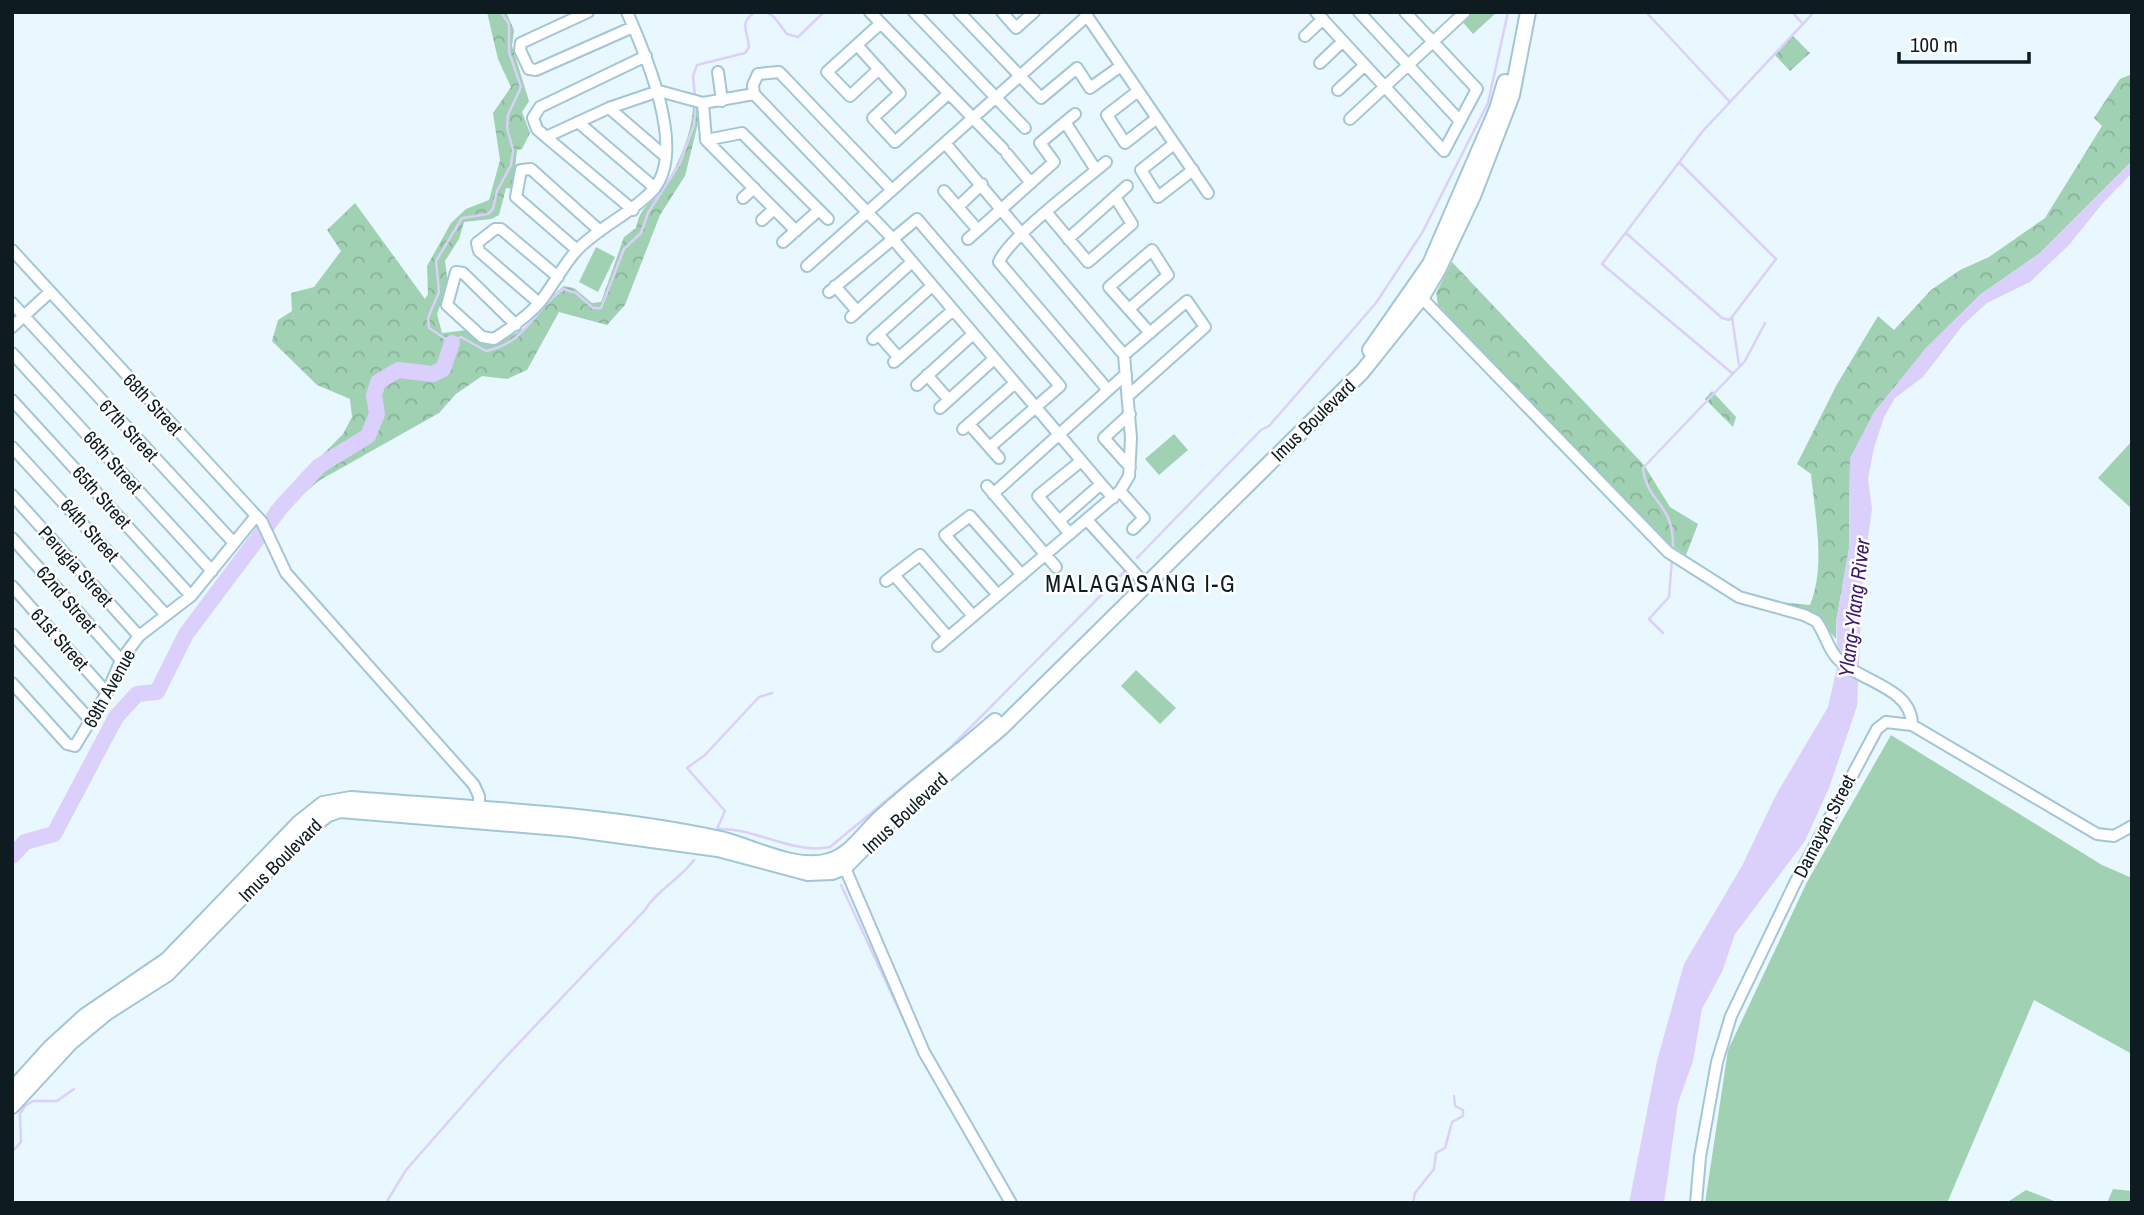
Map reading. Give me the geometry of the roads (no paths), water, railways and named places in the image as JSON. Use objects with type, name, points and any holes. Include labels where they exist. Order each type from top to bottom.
[{"type":"main road","name":"Imus Boulevard","points":[[13,1088],[50,1048],[86,1016],[167,960],[299,823],[323,804],[351,799],[479,815],[718,849],[808,873],[832,872],[994,734],[1141,581],[1362,372],[1388,343],[1418,293],[1497,109],[1520,12]]},
{"type":"main road","name":"Imus Boulevard","points":[[1418,293],[1438,270],[1473,196],[1506,114],[1528,12]]},
{"type":"main road","name":"Imus Boulevard","points":[[12,1106],[71,1042],[106,1013],[167,974],[307,830],[328,814],[353,809],[479,815]]},
{"type":"street","points":[[588,12],[521,43],[520,50],[529,69],[536,70],[633,27]]},
{"type":"street","points":[[516,325],[463,273],[456,272],[447,302],[449,309],[486,339],[494,339],[516,325],[539,303],[577,250],[633,210],[655,188],[665,169],[659,91],[627,12]]},
{"type":"street","points":[[870,12],[1005,152],[1031,183]]},
{"type":"street","points":[[914,12],[1025,128]]},
{"type":"street","points":[[959,12],[1041,97],[1077,68],[1090,88],[1121,66]]},
{"type":"street","points":[[1002,12],[1016,28],[1034,12]]},
{"type":"street","points":[[1359,12],[1460,121]]},
{"type":"street","points":[[1350,119],[1465,12]]},
{"type":"street","points":[[807,267],[1086,14],[1208,192]]},
{"type":"street","points":[[1305,36],[1320,16],[1444,151],[1476,89],[1433,42],[1413,15]]},
{"type":"street","points":[[879,69],[850,96],[827,72],[881,23]]},
{"type":"street","points":[[1320,63],[1343,41]]},
{"type":"street","points":[[857,45],[900,93],[873,118],[895,142],[948,94]]},
{"type":"street","points":[[633,210],[547,137],[534,123],[533,118],[540,107],[646,56]]},
{"type":"street","points":[[1338,90],[1364,65]]},
{"type":"street","points":[[718,72],[722,101]]},
{"type":"street","points":[[892,190],[779,72],[758,74],[753,85],[754,94],[892,238],[1101,484],[1144,518],[1133,529]]},
{"type":"street","points":[[547,137],[609,108],[659,91],[698,101],[722,101],[754,94]]},
{"type":"street","points":[[1138,91],[1107,115],[1125,143],[1157,118]]},
{"type":"street","points":[[698,101],[706,140],[796,231]]},
{"type":"street","points":[[609,108],[666,158]]},
{"type":"street","points":[[968,239],[1054,162],[1040,143],[1075,114]]},
{"type":"street","points":[[578,122],[655,188]]},
{"type":"street","points":[[1065,122],[1096,170]]},
{"type":"street","points":[[706,140],[742,133],[828,219]]},
{"type":"street","points":[[938,646],[1116,494],[1129,476],[1130,467],[1129,395],[1124,355],[945,143]]},
{"type":"street","points":[[1174,144],[1141,170],[1158,197],[1193,170]]},
{"type":"street","points":[[1106,162],[1003,253],[1001,266],[1108,390]]},
{"type":"street","points":[[577,250],[516,197],[522,170],[531,169],[600,231]]},
{"type":"street","points":[[958,206],[982,184]]},
{"type":"street","points":[[1068,239],[1127,186]]},
{"type":"street","points":[[743,198],[754,188]]},
{"type":"street","points":[[944,191],[978,230]]},
{"type":"street","points":[[1047,214],[1088,262],[1130,228],[1131,219],[1115,197]]},
{"type":"street","points":[[762,220],[774,209]]},
{"type":"street","points":[[783,242],[818,210]]},
{"type":"street","points":[[912,262],[854,314],[832,289],[917,219],[1060,386],[990,447]]},
{"type":"street","points":[[539,303],[479,251],[477,243],[497,228],[501,229],[558,277]]},
{"type":"street","name":"68th Street","points":[[12,250],[256,516],[267,531],[273,550],[286,573],[474,785],[479,796],[479,815]]},
{"type":"street","points":[[1129,309],[1168,275],[1152,250],[1109,287],[1129,309],[1150,332]]},
{"type":"street","points":[[932,286],[875,337],[896,360],[953,310]]},
{"type":"street","points":[[12,327],[50,292]]},
{"type":"street","points":[[1418,293],[1658,544],[1731,593],[1810,618],[1821,627],[1837,659],[1904,703],[1912,715],[1912,726],[2097,835],[2113,836],[2132,826]]},
{"type":"street","points":[[1124,355],[1187,301],[1205,327],[1129,395]]},
{"type":"street","name":"67th Street","points":[[12,303],[234,543]]},
{"type":"street","points":[[917,385],[973,334]]},
{"type":"street","name":"66th Street","points":[[12,354],[212,571]]},
{"type":"street","points":[[928,375],[944,404],[995,359]]},
{"type":"street","points":[[1056,567],[990,490],[1059,435],[1126,374]]},
{"type":"street","points":[[999,458],[966,427],[1015,383]]},
{"type":"street","name":"65th Street","points":[[12,400],[191,596]]},
{"type":"street","points":[[1130,414],[1104,438],[1130,467]]},
{"type":"street","name":"64th Street","points":[[12,447],[166,615]]},
{"type":"street","points":[[1070,534],[1038,496],[1081,461]]},
{"type":"street","points":[[1059,522],[1101,484]]},
{"type":"street","name":"Perugia Street","points":[[12,495],[139,636]]},
{"type":"street","name":"69th Avenue","points":[[12,683],[67,744],[75,746],[107,693],[121,660],[139,636],[191,596],[256,516]]},
{"type":"street","points":[[998,595],[945,535],[970,516],[1022,575]]},
{"type":"street","points":[[1087,520],[1141,581]]},
{"type":"street","name":"62nd Street","points":[[12,538],[121,660]]},
{"type":"street","points":[[948,637],[890,578],[920,555],[972,617]]},
{"type":"street","name":"61st Street","points":[[12,586],[107,693]]},
{"type":"street","points":[[12,634],[91,721]]},
{"type":"street","name":"Damayan Street","points":[[1696,1203],[1703,1137],[1720,1049],[1744,986],[1870,737],[1886,723],[1912,726]]},
{"type":"street","points":[[842,861],[925,1052],[1011,1203]]},
{"type":"water","name":"Ylang-Ylang River","points":[[2132,161],[2132,173],[2102,204],[2069,245],[2030,282],[1987,303],[1963,325],[1923,377],[1895,398],[1884,417],[1868,479],[1872,509],[1863,572],[1857,706],[1829,788],[1805,841],[1735,934],[1722,972],[1702,1009],[1693,1061],[1678,1103],[1664,1203],[1629,1203],[1657,1061],[1684,964],[1742,866],[1776,795],[1828,707],[1838,663],[1836,622],[1849,549],[1850,458],[1874,412],[1925,349],[1981,294],[2040,253]]},
{"type":"waterway","points":[[501,12],[509,24],[509,52],[521,87],[508,115],[507,128],[513,150],[511,165],[497,191],[493,209],[488,214],[462,218],[436,261],[439,292],[428,318],[429,328],[452,343],[461,337],[486,351],[500,347],[521,333],[563,289],[576,293],[593,308],[601,308],[624,249],[641,233],[648,213],[680,163],[694,125],[696,104]]},
{"type":"waterway","points":[[695,97],[693,76],[697,65],[745,53],[749,47],[745,24],[755,12]]},
{"type":"waterway","points":[[766,12],[774,17],[787,34],[798,37],[824,12]]},
{"type":"waterway","points":[[1137,558],[1261,430],[1269,426],[1376,303],[1422,233],[1488,103],[1508,12]]},
{"type":"waterway","points":[[1646,12],[1730,102]]},
{"type":"waterway","points":[[1792,12],[1803,24]]},
{"type":"waterway","points":[[1732,373],[1602,264],[1702,132],[1814,12]]},
{"type":"waterway","points":[[1679,162],[1776,259],[1732,317],[1739,365]]},
{"type":"waterway","points":[[1626,233],[1722,318],[1729,320],[1732,317]]},
{"type":"waterway","points":[[1673,547],[1669,521],[1645,480],[1643,468],[1745,361],[1765,323]]},
{"type":"waterway","points":[[12,856],[25,842],[54,834],[116,717],[137,694],[157,692],[186,634],[282,506],[319,466],[368,436],[377,414],[374,395],[378,382],[398,370],[433,374],[443,369],[452,343]]},
{"type":"waterway","points":[[1663,633],[1649,619],[1669,597],[1672,560]]},
{"type":"waterway","points":[[718,829],[745,832],[802,847],[830,847],[951,747],[1126,570]]},
{"type":"waterway","points":[[717,829],[725,811],[687,768],[705,755],[759,697],[772,693]]},
{"type":"waterway","points":[[386,1203],[406,1170],[500,1063],[694,860]]},
{"type":"waterway","points":[[841,885],[913,1040]]},
{"type":"waterway","points":[[12,1152],[21,1142],[20,1114],[25,1106],[33,1101],[57,1101],[74,1089]]},
{"type":"waterway","points":[[1413,1203],[1415,1193],[1434,1169],[1436,1153],[1445,1148],[1452,1122],[1463,1116],[1463,1110],[1455,1106],[1454,1096]]},
{"type":"district","name":"MALAGASANG I-G","points":[[1141,583]]}]
